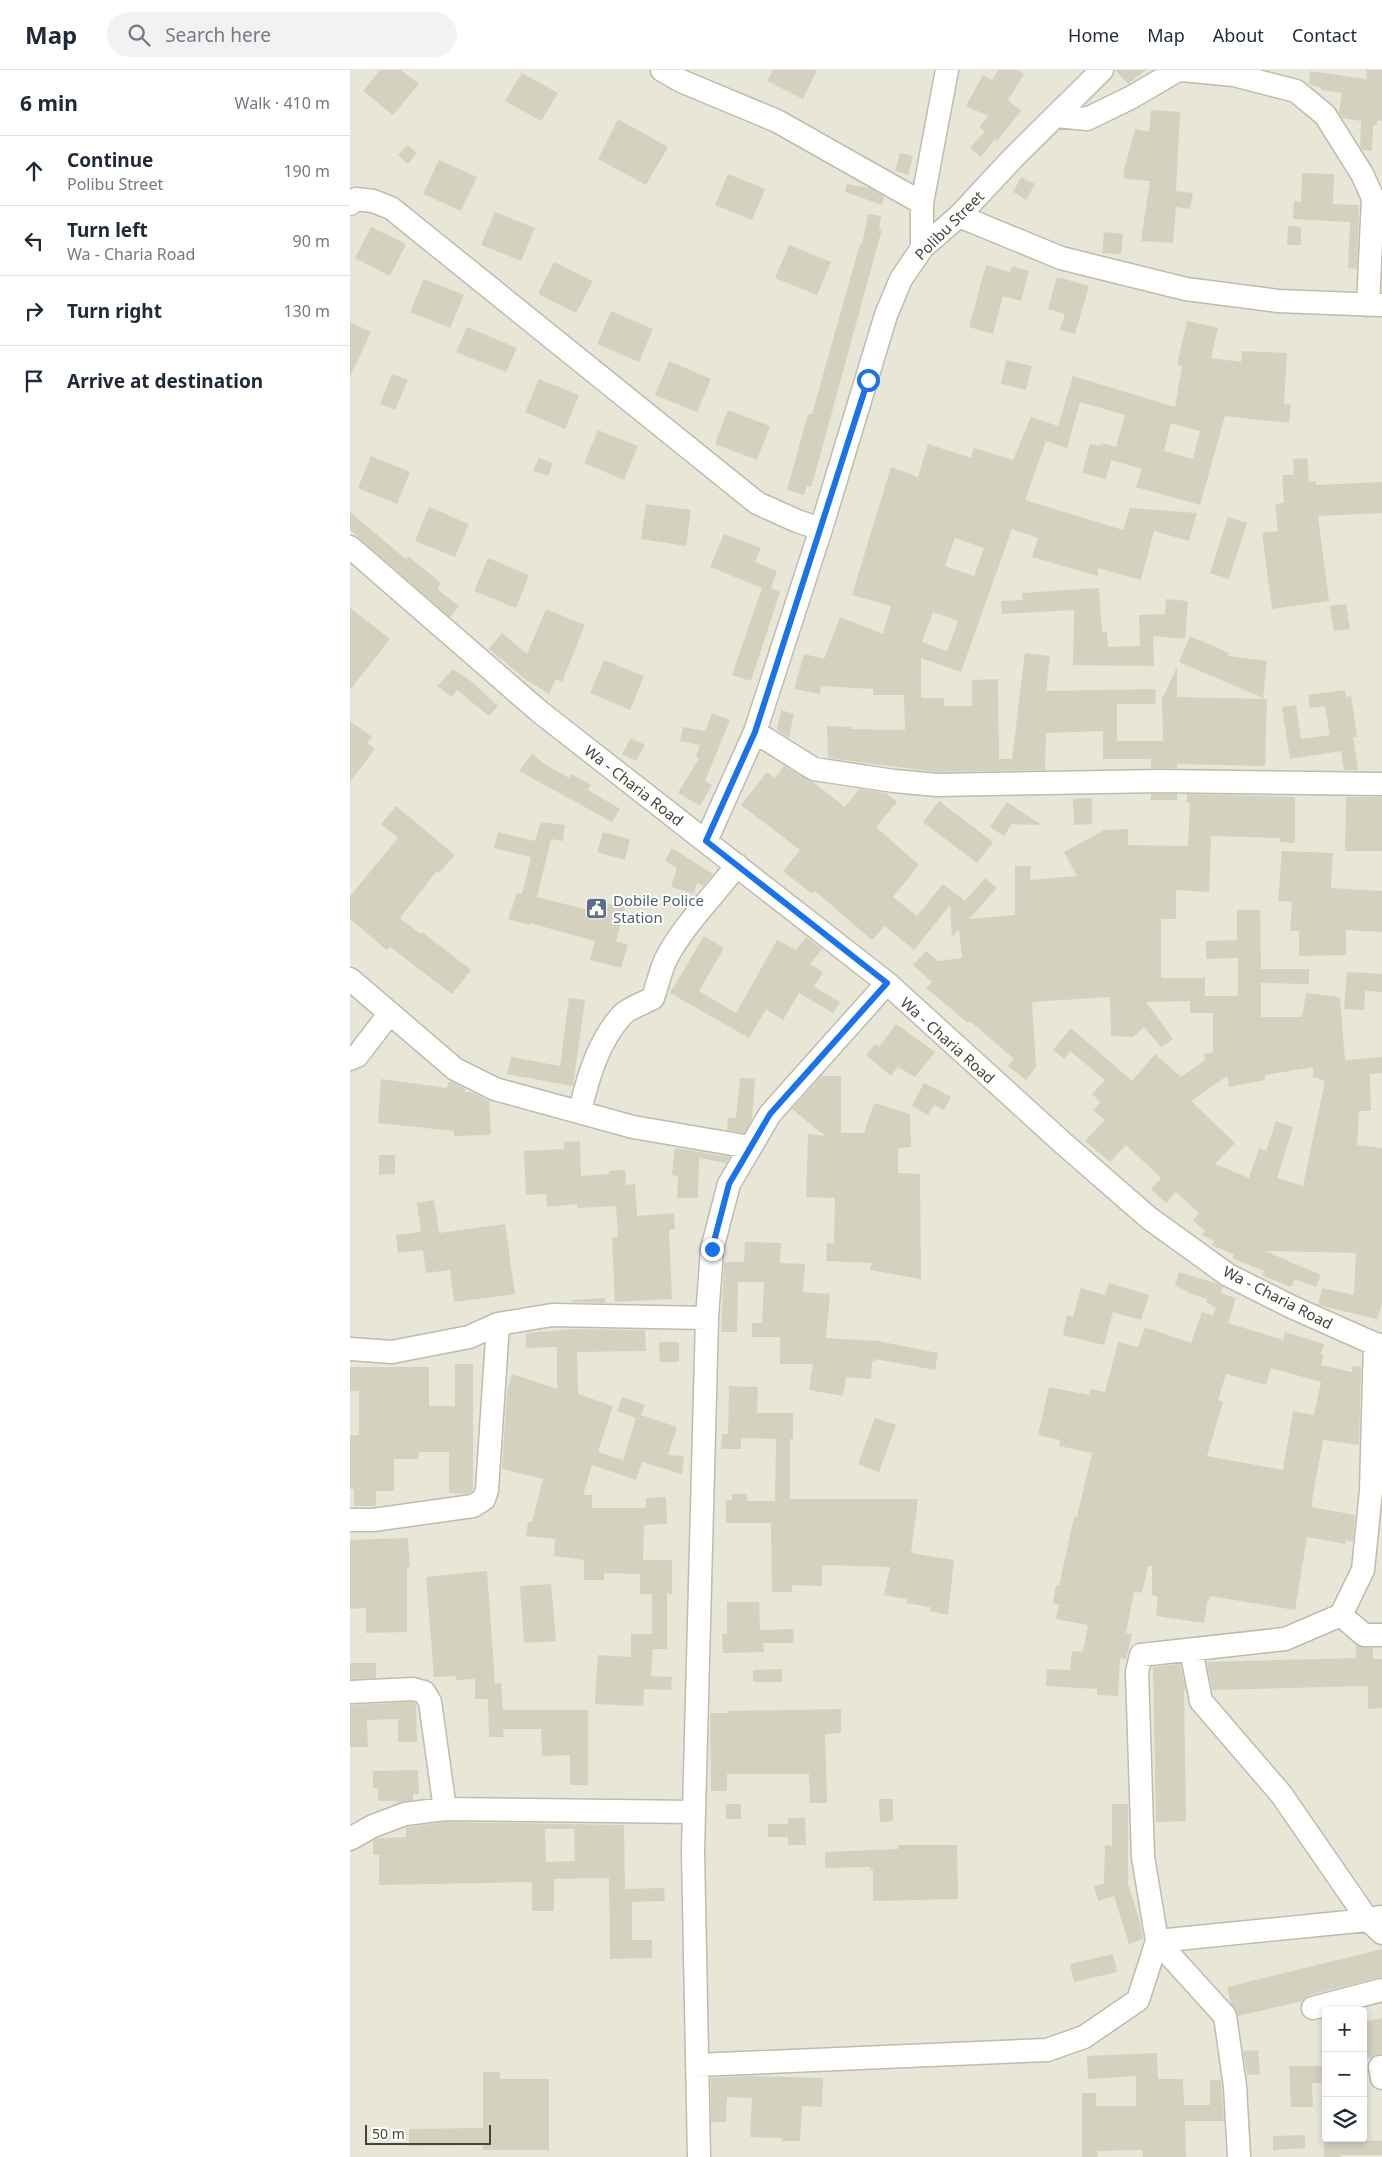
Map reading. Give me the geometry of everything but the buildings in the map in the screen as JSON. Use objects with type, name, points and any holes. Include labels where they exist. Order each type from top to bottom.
[{"type":"street","points":[[662,70],[681,81],[776,121],[922,203]]},
{"type":"street","points":[[922,248],[922,203],[947,70]]},
{"type":"street","name":"Polibu Street","points":[[706,841],[755,732],[821,529],[886,315],[901,279],[922,248],[959,216],[1013,158],[1102,70]]},
{"type":"street","points":[[959,216],[1060,258],[1186,288],[1278,301],[1375,305],[1373,198],[1362,174],[1325,115],[1296,91],[1234,75],[1180,70],[1132,97],[1087,119],[1056,116]]},
{"type":"street","points":[[350,204],[356,199],[373,201],[391,208],[757,503],[797,521],[821,529]]},
{"type":"street","name":"Wa - Charia Road","points":[[350,547],[540,712],[887,983],[1064,1144],[1149,1218],[1228,1275],[1294,1308],[1379,1345]]},
{"type":"street","points":[[755,732],[814,769],[937,785],[1160,781],[1382,784]]},
{"type":"street","points":[[580,1112],[586,1085],[598,1052],[623,1014],[653,998],[665,962],[691,920],[718,892],[737,865]]},
{"type":"street","points":[[350,979],[455,1069],[494,1089],[634,1127],[750,1147]]},
{"type":"street","points":[[699,2157],[694,1812],[707,1318],[712,1249],[729,1184],[770,1114],[887,983]]},
{"type":"street","points":[[350,1059],[357,1056],[390,1013]]},
{"type":"street","points":[[350,1349],[392,1352],[469,1337],[498,1324],[552,1315],[707,1318]]},
{"type":"street","points":[[350,1520],[373,1520],[457,1509],[474,1506],[484,1499],[487,1490],[498,1324]]},
{"type":"street","points":[[697,2064],[1047,2050],[1084,2037],[1138,2000],[1157,1941],[1143,1858],[1137,1672],[1142,1655],[1285,1639],[1341,1615],[1373,1570],[1371,1492],[1379,1345]]},
{"type":"street","points":[[1341,1615],[1364,1635],[1382,1635]]},
{"type":"street","points":[[1190,1650],[1201,1701],[1281,1794],[1377,1923]]},
{"type":"street","points":[[350,1692],[413,1689],[424,1692],[430,1702],[445,1809]]},
{"type":"street","points":[[351,1837],[405,1814],[445,1809],[694,1812]]},
{"type":"street","points":[[1157,1941],[1377,1923]]},
{"type":"street","points":[[1157,1941],[1225,2016],[1236,2086],[1238,2157]]},
{"type":"street","points":[[1313,2008],[1382,1990]]},
{"type":"street","points":[[1382,2067],[1380,2067],[1382,2078]]},
{"type":"shaded area","points":[[350,70],[1382,70],[1382,2157],[350,2157]]},
{"type":"place","name":"Dobile Police Station","points":[[597,909]]},
{"type":"route","points":[[712,1249],[729,1184],[770,1114],[887,983],[706,841],[755,732],[868,380]]}]
